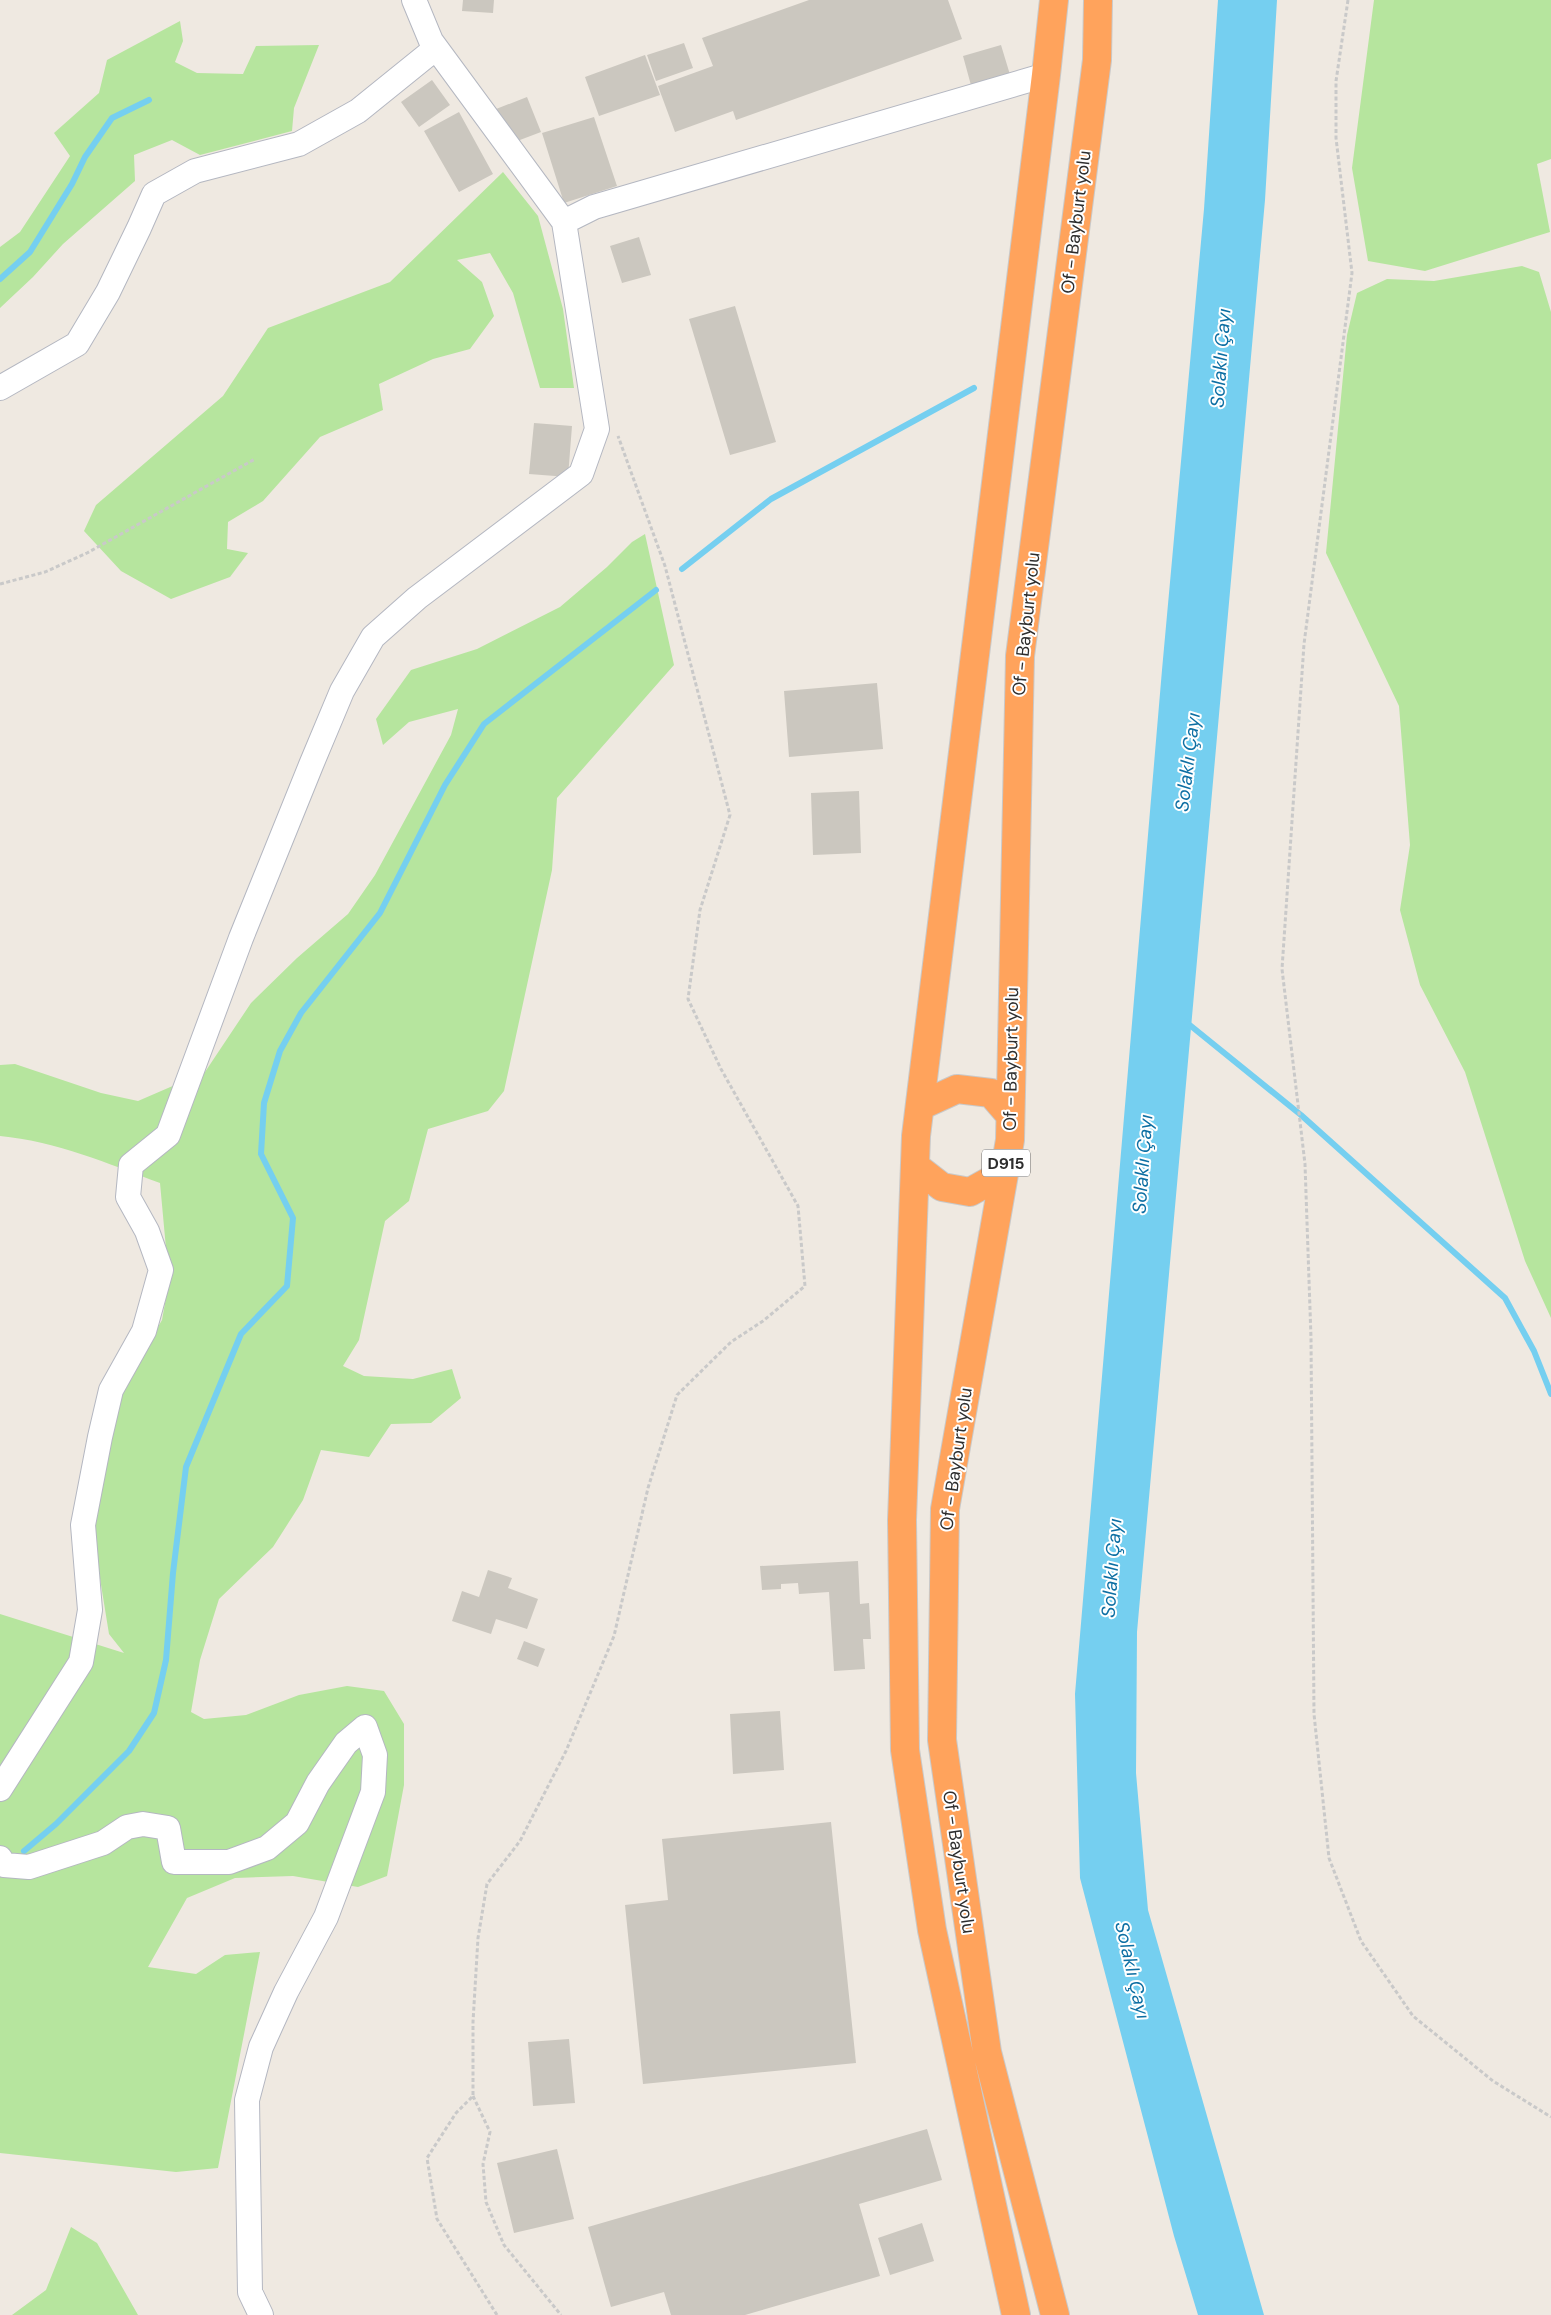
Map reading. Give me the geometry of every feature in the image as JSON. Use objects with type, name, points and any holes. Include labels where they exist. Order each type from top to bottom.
[{"type":"highway","name":"Of - Bayburt yolu","points":[[1016,2315],[932,1930],[905,1750],[902,1520],[915,1166],[920,1106],[1054,0]]},
{"type":"highway","name":"Of - Bayburt yolu","points":[[1055,2315],[987,2052],[942,1740],[945,1510],[1010,1140],[1020,656],[1097,60],[1098,0]]},
{"type":"highway","points":[[920,1106],[957,1088],[991,1093],[1010,1115]]},
{"type":"highway","points":[[915,1166],[942,1187],[970,1192],[1004,1173]]},
{"type":"street","points":[[3,1779],[82,1662],[90,1610],[83,1524],[98,1447],[111,1390],[144,1330],[161,1270],[147,1231],[128,1197],[132,1165],[168,1135],[240,938],[342,692],[372,637],[417,598],[581,474],[597,429],[564,222],[431,41],[414,0]]},
{"type":"street","points":[[0,388],[77,344],[108,292],[154,194],[195,171],[299,144],[358,111],[436,48]]},
{"type":"street","points":[[564,222],[594,207],[1046,76]]},
{"type":"street","points":[[0,1858],[4,1865],[28,1867],[103,1843],[127,1827],[144,1824],[168,1828],[174,1862],[229,1862],[267,1848],[298,1823],[318,1783],[346,1743],[365,1727],[375,1755],[372,1792],[326,1917],[286,1992],[260,2047],[247,2100],[250,2292],[261,2315]]},
{"type":"path","points":[[1348,0],[1336,82],[1336,138],[1352,273],[1304,644],[1282,969],[1305,1164],[1312,1338],[1314,1714],[1329,1858],[1361,1941],[1413,2016],[1493,2081],[1551,2117]]},
{"type":"path","points":[[561,2315],[504,2245],[486,2202],[483,2164],[490,2132],[473,2096],[473,2022],[478,1947],[487,1884],[524,1833],[566,1752],[614,1636],[648,1488],[677,1395],[731,1342],[762,1321],[805,1286],[798,1206],[721,1069],[688,999],[700,910],[730,815],[666,566],[615,427]]},
{"type":"path","points":[[0,584],[45,572],[87,553],[255,459]]},
{"type":"path","points":[[473,2096],[456,2113],[427,2158],[437,2219],[497,2315]]},
{"type":"green space","points":[[1374,0],[1551,0],[1551,159],[1537,164],[1550,232],[1425,271],[1368,261],[1352,168]]},
{"type":"green space","points":[[180,21],[183,41],[175,62],[197,73],[243,74],[256,46],[319,45],[294,108],[292,131],[200,155],[172,140],[134,155],[135,181],[63,244],[33,277],[0,308],[0,247],[20,232],[70,156],[54,133],[99,93],[107,60]]},
{"type":"green space","points":[[503,172],[538,216],[563,309],[574,388],[540,388],[513,293],[490,253],[457,260],[482,282],[494,316],[470,349],[433,359],[379,384],[383,410],[320,437],[263,501],[228,522],[227,549],[248,553],[230,577],[171,599],[121,571],[84,531],[96,505],[223,396],[268,328],[390,282]]},
{"type":"green space","points":[[1522,266],[1539,272],[1551,312],[1551,1318],[1525,1261],[1465,1072],[1420,985],[1400,910],[1410,845],[1399,706],[1326,553],[1347,335],[1357,293],[1387,279],[1434,281]]},
{"type":"green space","points":[[645,534],[674,665],[557,798],[552,870],[504,1091],[488,1111],[428,1129],[409,1201],[385,1221],[359,1340],[343,1366],[364,1376],[413,1379],[452,1369],[461,1398],[431,1423],[391,1424],[369,1457],[321,1450],[303,1500],[273,1547],[219,1599],[200,1660],[191,1712],[204,1719],[246,1715],[299,1695],[347,1686],[384,1691],[404,1724],[404,1785],[387,1876],[358,1887],[293,1876],[235,1878],[187,1898],[148,1967],[196,1974],[225,1955],[260,1952],[218,2168],[176,2172],[0,2153],[0,1614],[124,1653],[109,1634],[92,1529],[109,1434],[124,1385],[162,1320],[169,1281],[160,1183],[61,1148],[0,1136],[0,1065],[15,1064],[101,1093],[138,1101],[205,1072],[251,1003],[297,958],[348,914],[375,875],[451,735],[458,709],[409,722],[383,745],[376,719],[411,670],[477,649],[560,607],[607,567],[632,542]]},
{"type":"green space","points":[[71,2227],[97,2243],[138,2315],[12,2315],[46,2290]]},
{"type":"water","name":"Solaklı Çayı","points":[[1218,0],[1277,0],[1265,200],[1137,1632],[1136,1773],[1148,1910],[1264,2315],[1198,2315],[1174,2236],[1080,1878],[1075,1694],[1162,670],[1204,209]]},
{"type":"building","points":[[463,0],[494,0],[493,13],[462,11]]},
{"type":"building","points":[[809,0],[948,0],[962,39],[736,120],[733,111],[675,132],[658,86],[713,66],[702,38]]},
{"type":"building","points":[[684,43],[693,68],[656,81],[647,55]]},
{"type":"building","points":[[1001,45],[1011,78],[972,89],[963,56]]},
{"type":"building","points":[[645,55],[660,95],[599,116],[585,77]]},
{"type":"building","points":[[432,80],[450,105],[419,127],[401,102]]},
{"type":"building","points":[[527,97],[541,132],[512,143],[491,111]]},
{"type":"building","points":[[459,112],[493,174],[459,192],[424,131]]},
{"type":"building","points":[[594,117],[617,186],[564,203],[542,133]]},
{"type":"building","points":[[639,237],[651,275],[622,283],[610,246]]},
{"type":"building","points":[[735,306],[776,442],[730,455],[689,319]]},
{"type":"building","points":[[534,423],[572,426],[568,477],[529,474]]},
{"type":"building","points":[[877,683],[883,749],[789,757],[784,691]]},
{"type":"building","points":[[859,791],[861,853],[813,855],[811,793]]},
{"type":"building","points":[[858,1561],[860,1604],[869,1603],[871,1639],[863,1639],[865,1669],[834,1671],[829,1592],[799,1594],[798,1583],[781,1584],[781,1589],[762,1590],[760,1566]]},
{"type":"building","points":[[488,1570],[512,1578],[508,1588],[538,1599],[527,1629],[496,1619],[491,1634],[452,1621],[462,1591],[479,1597]]},
{"type":"building","points":[[524,1641],[545,1649],[538,1667],[517,1659]]},
{"type":"building","points":[[780,1711],[784,1770],[733,1774],[730,1714]]},
{"type":"building","points":[[831,1822],[856,2063],[643,2084],[625,1905],[668,1900],[662,1839]]},
{"type":"building","points":[[569,2039],[575,2103],[533,2106],[528,2042]]},
{"type":"building","points":[[927,2129],[942,2180],[859,2204],[880,2276],[745,2315],[671,2315],[664,2292],[611,2307],[588,2227]]},
{"type":"building","points":[[557,2149],[574,2219],[514,2233],[497,2163]]},
{"type":"building","points":[[922,2223],[934,2261],[890,2275],[878,2238]]},
{"type":"waterway","points":[[0,279],[30,252],[72,184],[85,157],[112,118],[149,100]]},
{"type":"waterway","points":[[682,569],[771,499],[974,388]]},
{"type":"waterway","points":[[24,1851],[56,1824],[129,1751],[154,1713],[166,1660],[173,1573],[186,1467],[241,1334],[287,1286],[293,1218],[261,1154],[264,1103],[280,1051],[301,1013],[380,913],[445,785],[484,724],[656,590]]},
{"type":"waterway","points":[[1186,1022],[1301,1115],[1505,1298],[1534,1351],[1551,1394]]}]
